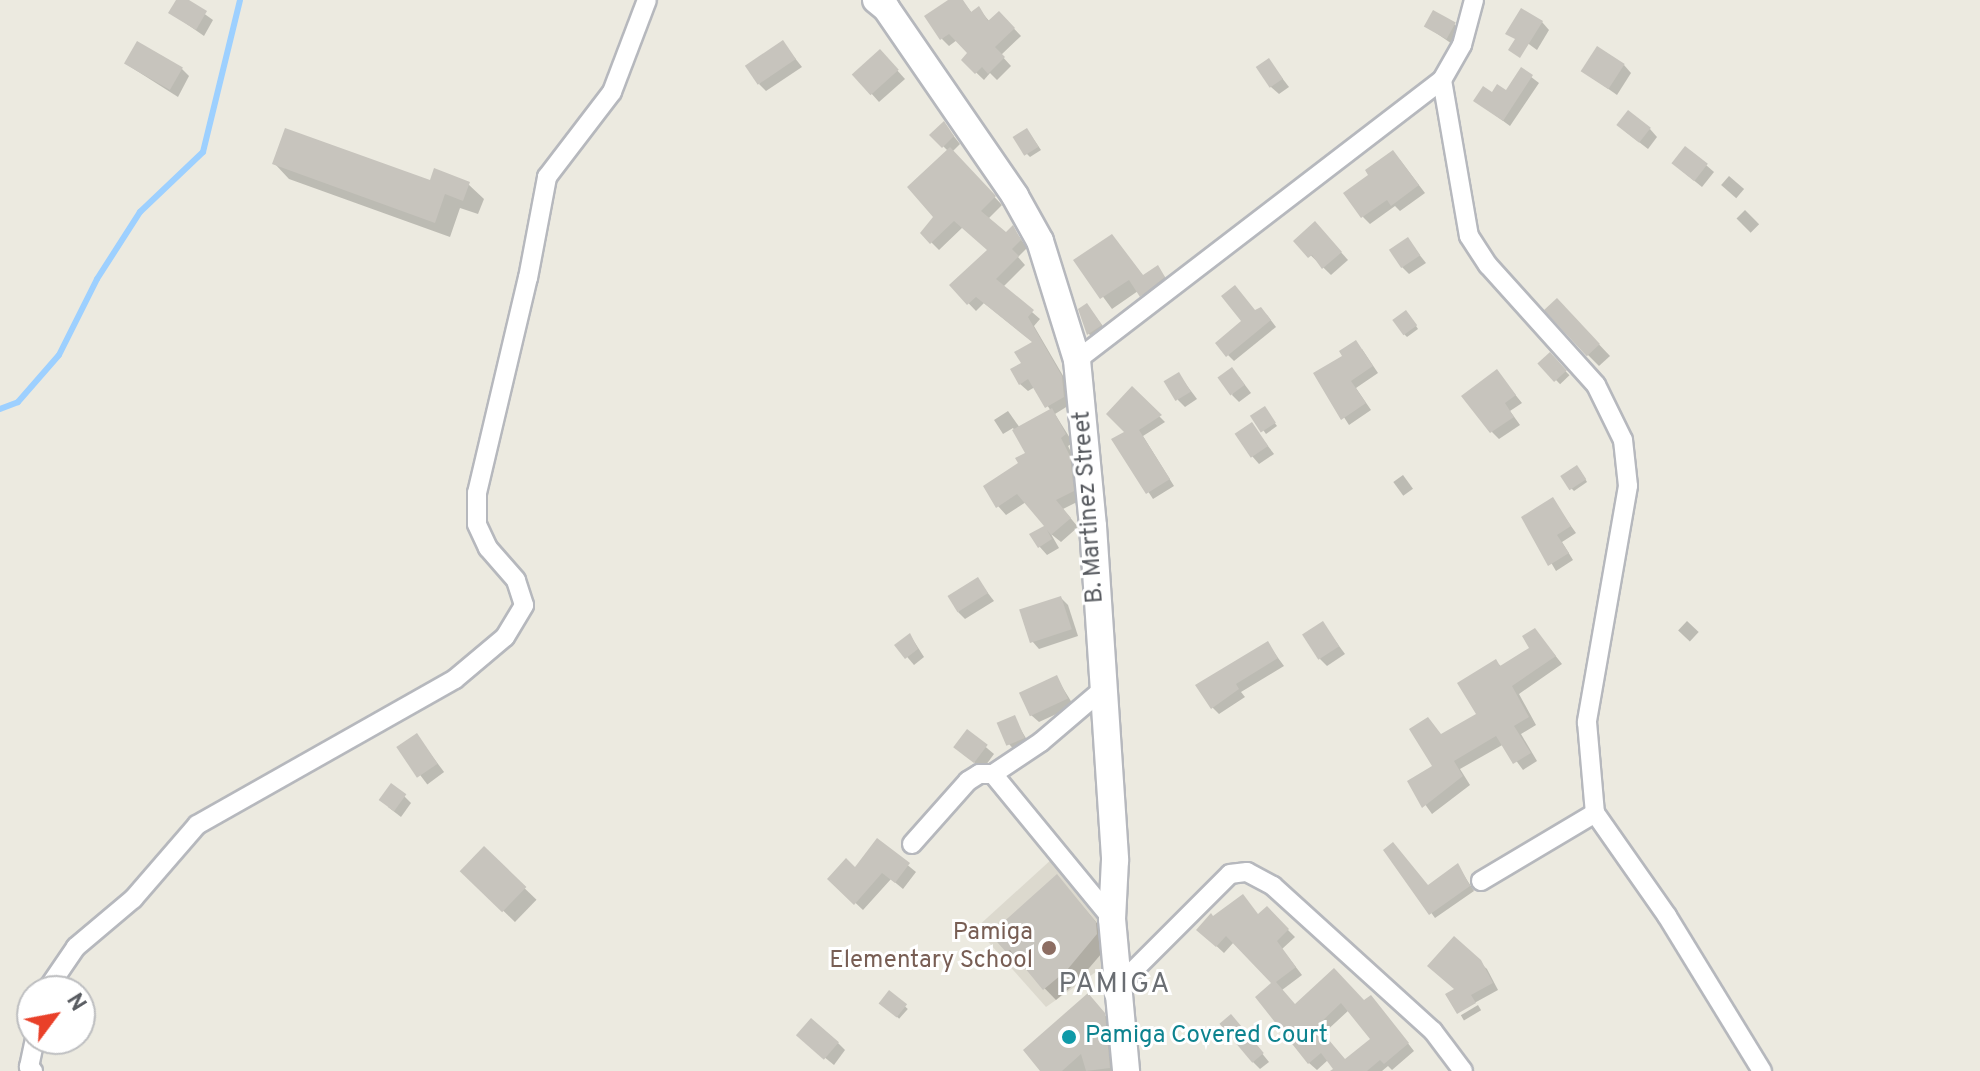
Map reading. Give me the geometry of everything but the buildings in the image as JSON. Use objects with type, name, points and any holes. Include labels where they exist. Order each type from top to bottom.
[{"type":"street","points":[[57,975],[76,947],[133,899],[197,825],[455,679],[505,637],[524,605],[516,580],[488,548],[477,524],[477,493],[528,278],[547,177],[612,92],[647,0]]},
{"type":"street","name":"B. Martinez Street","points":[[876,0],[886,8],[1015,196],[1040,241],[1077,360],[1093,526],[1115,860],[1112,919],[1126,1071]]},
{"type":"street","points":[[1077,360],[1442,80],[1462,45],[1474,0]]},
{"type":"street","points":[[1442,80],[1469,236],[1488,265],[1596,385],[1623,440],[1628,486],[1587,722],[1595,813],[1667,916],[1762,1071]]},
{"type":"street","points":[[912,844],[968,781],[979,774],[993,774],[1041,742],[1102,690]]},
{"type":"street","points":[[993,774],[1112,919]]},
{"type":"street","points":[[1481,881],[1595,813]]},
{"type":"street","points":[[1118,986],[1230,874],[1247,872],[1273,886],[1433,1031],[1463,1071]]},
{"type":"shaded area","name":"Pamiga Elementary School","points":[[1053,858],[1108,924],[1103,967],[1046,1007],[976,928]]},
{"type":"waterway","points":[[0,409],[18,402],[59,355],[97,279],[140,212],[203,152],[240,0]]},
{"type":"place","name":"Pamiga Elementary School","points":[[1049,948]]},
{"type":"place","name":"Pamiga Covered Court","points":[[1069,1037]]},
{"type":"district","name":"PAMIGA","points":[[1115,985]]}]
